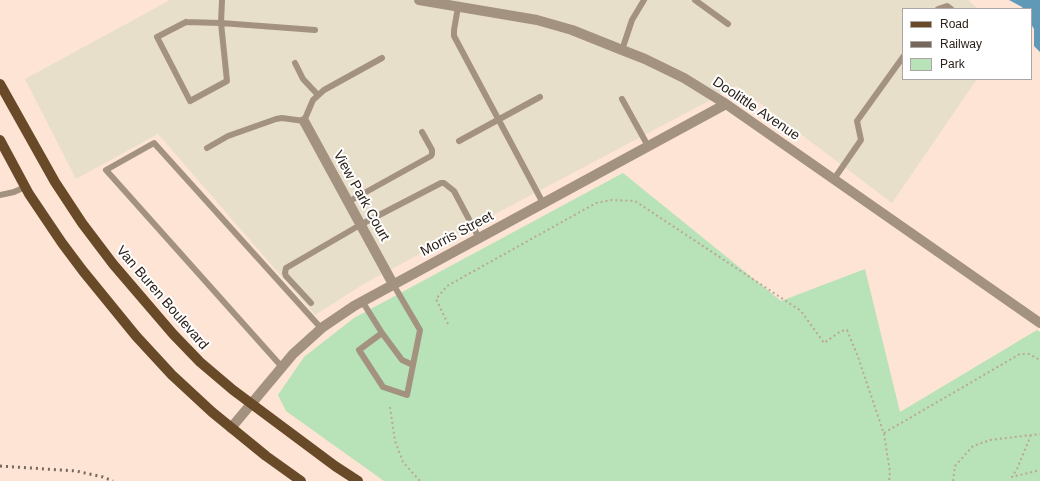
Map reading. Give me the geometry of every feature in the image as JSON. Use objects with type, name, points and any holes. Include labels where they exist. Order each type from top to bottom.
[{"type":"main road","name":"Van Buren Boulevard","points":[[0,84],[55,182],[82,223],[113,264],[173,334],[190,352],[232,390],[334,466],[358,481]]},
{"type":"main road","points":[[0,140],[25,187],[62,243],[136,336],[172,376],[212,412],[266,456],[301,481]]},
{"type":"street","name":"Doolittle Avenue","points":[[419,0],[438,1],[458,7],[537,20],[572,30],[645,59],[684,78],[726,104],[1040,323]]},
{"type":"street","name":"Morris Street","points":[[231,428],[282,367],[321,328],[393,284],[726,104]]},
{"type":"street","name":"View Park Court","points":[[304,121],[393,284]]},
{"type":"lane","points":[[222,0],[221,23],[227,81],[190,101],[157,37],[186,22],[221,23],[315,30]]},
{"type":"lane","points":[[622,50],[632,20],[644,0]]},
{"type":"lane","points":[[695,0],[728,24]]},
{"type":"lane","points":[[458,7],[454,36],[543,203]]},
{"type":"lane","points":[[207,148],[232,134],[276,119],[282,118],[304,121],[309,109],[318,95],[324,90],[382,58]]},
{"type":"lane","points":[[834,179],[861,140],[857,121],[902,58]]},
{"type":"lane","points":[[295,63],[303,79],[318,95]]},
{"type":"lane","points":[[459,141],[540,97]]},
{"type":"lane","points":[[622,99],[648,146]]},
{"type":"lane","points":[[348,202],[431,156],[432,150],[422,132]]},
{"type":"lane","points":[[282,367],[106,170],[154,143],[321,328]]},
{"type":"lane","points":[[311,303],[286,276],[286,268],[360,225],[441,183],[444,182],[454,191],[479,238]]},
{"type":"lane","points":[[0,195],[14,192],[25,187]]},
{"type":"lane","points":[[382,333],[359,350],[383,387],[407,395],[420,330],[393,284]]},
{"type":"lane","points":[[362,302],[402,360],[413,365]]},
{"type":"path","points":[[448,324],[436,299],[448,286],[596,203],[612,200],[635,201],[801,311],[824,343],[841,331],[847,330],[858,357],[884,434],[890,481]]},
{"type":"path","points":[[884,434],[1020,354],[1029,354],[1040,360]]},
{"type":"path","points":[[390,407],[395,441],[403,462],[420,481]]},
{"type":"path","points":[[953,481],[955,466],[973,446],[990,440],[1040,434]]},
{"type":"path","points":[[1031,436],[1012,477],[1040,470]]},
{"type":"shaded area","points":[[170,0],[968,0],[977,8],[902,8],[902,80],[976,80],[892,203],[737,86],[367,282],[315,315],[158,134],[76,179],[25,79]]},
{"type":"green space","points":[[623,173],[781,301],[865,269],[900,412],[1037,330],[1040,332],[1040,481],[384,481],[286,411],[278,395],[304,357],[354,318]]},
{"type":"water","points":[[1009,0],[1040,0],[1040,52],[1034,46],[1032,8],[1022,7]]},
{"type":"railway","points":[[0,466],[76,471],[103,477],[113,481]]}]
